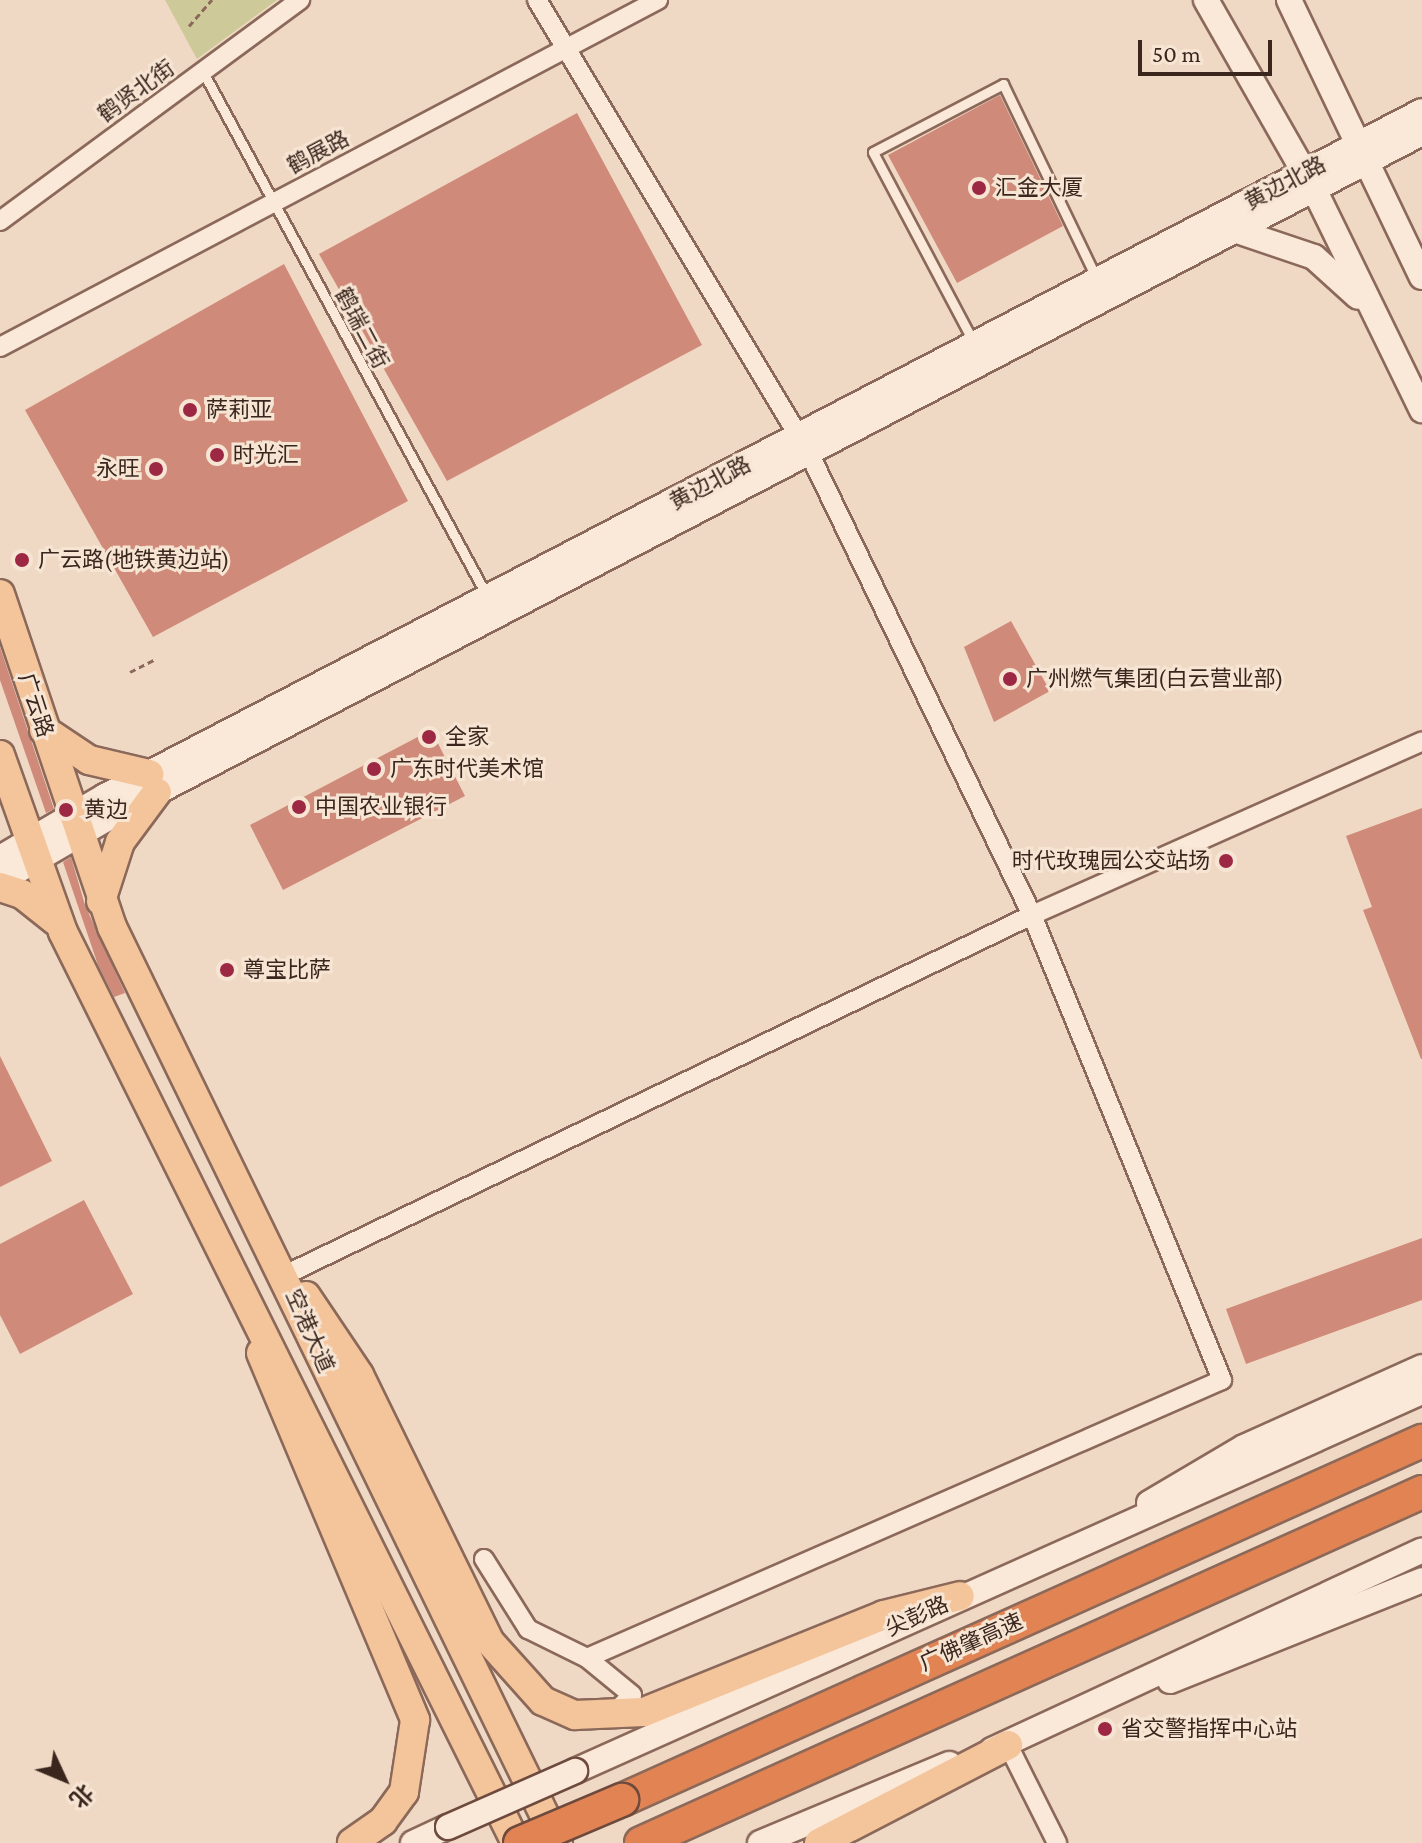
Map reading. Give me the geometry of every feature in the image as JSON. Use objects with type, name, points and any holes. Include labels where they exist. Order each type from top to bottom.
[{"type":"highway","name":"广佛肇高速","points":[[518,1843],[622,1800],[1422,1441]]},
{"type":"highway","points":[[642,1842],[1422,1492]]},
{"type":"main road","name":"广云路","points":[[0,594],[12,670],[44,730],[74,826]]},
{"type":"main road","points":[[44,730],[89,760],[153,783],[120,842],[101,901]]},
{"type":"main road","points":[[2,775],[31,853]]},
{"type":"main road","name":"空港大道","points":[[74,826],[101,901],[558,1843]]},
{"type":"main road","name":"空港大道","points":[[31,853],[60,925],[109,1017],[518,1843]]},
{"type":"main road","points":[[0,887],[22,894],[60,925]]},
{"type":"main road","points":[[109,1017],[152,1001]]},
{"type":"main road","points":[[285,1275],[324,1318],[359,1375],[506,1667],[543,1701],[608,1718],[644,1712],[884,1615],[960,1596]]},
{"type":"main road","points":[[247,1294],[275,1399],[415,1720],[404,1792],[383,1821],[352,1843]]},
{"type":"main road","points":[[819,1843],[1008,1745]]},
{"type":"street","name":"鹤贤北街","points":[[0,221],[300,0]]},
{"type":"street","points":[[537,0],[805,445],[1032,915],[1222,1380],[587,1658]]},
{"type":"street","name":"鹤展路","points":[[0,347],[658,0]]},
{"type":"street","points":[[1206,0],[1311,182],[1390,337]]},
{"type":"street","points":[[1289,0],[1367,151],[1422,277]]},
{"type":"street","name":"黄边北路","points":[[153,783],[1311,182],[1367,151],[1422,111]]},
{"type":"street","name":"黄边北路","points":[[1367,151],[1422,133]]},
{"type":"street","name":"黄边北路","points":[[1102,290],[1237,231],[1311,182]]},
{"type":"street","points":[[1237,231],[1337,271],[1416,370],[1422,410]]},
{"type":"street","name":"黄边北路","points":[[0,881],[31,853],[74,826],[489,600],[680,511]]},
{"type":"street","points":[[285,1275],[1032,915],[1422,741]]},
{"type":"street","name":"黄边北路","points":[[0,858],[31,853]]},
{"type":"street","points":[[1108,1533],[1198,1471],[1422,1367]]},
{"type":"street","name":"尖彭路","points":[[413,1843],[1422,1392]]},
{"type":"street","points":[[760,1843],[1008,1745],[1122,1694],[1422,1550]]},
{"type":"street","points":[[484,1559],[528,1629],[587,1658],[632,1695],[608,1718]]},
{"type":"street","points":[[1122,1694],[1231,1662],[1422,1580]]},
{"type":"street","points":[[1008,1745],[1057,1843]]},
{"type":"lane","name":"鹤瑞二街","points":[[203,72],[489,600]]},
{"type":"lane","points":[[979,354],[873,152],[1003,84],[1102,290]]},
{"type":"path","points":[[189,26],[212,0]]},
{"type":"path","points":[[130,672],[156,659]]},
{"type":"shaded area","points":[[165,0],[277,0],[197,59]]},
{"type":"building","name":"汇金大厦","points":[[1000,95],[1063,226],[957,283],[888,155]]},
{"type":"building","points":[[577,113],[702,345],[447,481],[319,254]]},
{"type":"building","name":"时光汇","points":[[284,264],[408,501],[153,637],[25,410]]},
{"type":"building","name":"广州燃气集团(白云营业部)","points":[[1011,621],[1050,691],[994,722],[964,647]]},
{"type":"building","points":[[0,647],[54,809],[46,813],[0,680]]},
{"type":"building","points":[[431,730],[465,796],[283,890],[250,825]]},
{"type":"building","points":[[1422,808],[1421,1059],[1363,910],[1372,907],[1346,836]]},
{"type":"building","points":[[71,857],[85,905],[125,993],[114,997],[98,965],[63,862]]},
{"type":"building","points":[[0,1056],[52,1161],[0,1187]]},
{"type":"building","points":[[84,1200],[133,1294],[20,1354],[0,1315],[0,1244]]},
{"type":"building","points":[[1422,1238],[1422,1300],[1246,1364],[1226,1309]]},
{"type":"place","name":"汇金大厦","points":[[979,188]]},
{"type":"place","name":"萨莉亚","points":[[190,410]]},
{"type":"place","name":"时光汇","points":[[217,455]]},
{"type":"place","name":"永旺","points":[[156,469]]},
{"type":"place","name":"广云路(地铁黄边站)","points":[[22,560]]},
{"type":"place","name":"广州燃气集团(白云营业部)","points":[[1010,679]]},
{"type":"place","name":"全家","points":[[429,737]]},
{"type":"place","name":"广东时代美术馆","points":[[374,769]]},
{"type":"place","name":"中国农业银行","points":[[299,807]]},
{"type":"place","name":"黄边","points":[[66,810]]},
{"type":"place","name":"时代玫瑰园公交站场","points":[[1226,861]]},
{"type":"place","name":"尊宝比萨","points":[[227,970]]},
{"type":"place","name":"省交警指挥中心站","points":[[1105,1729]]}]
